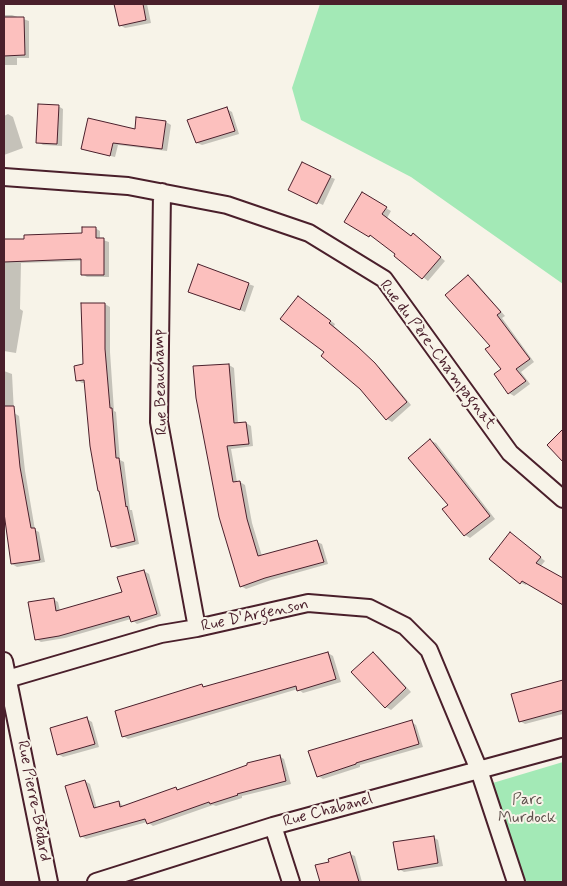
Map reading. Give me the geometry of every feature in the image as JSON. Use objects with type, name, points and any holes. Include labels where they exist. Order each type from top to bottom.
[{"type":"street","name":"Rue du Père-Champagnat","points":[[4,177],[128,186],[162,192],[227,205],[309,233],[384,279],[510,453],[563,499]]},
{"type":"street","name":"Rue Beauchamp","points":[[162,192],[159,422],[197,628]]},
{"type":"street","name":"Rue D'Argenson","points":[[6,680],[161,634],[197,628],[308,602],[369,608],[405,626],[430,650],[479,770],[516,882]]},
{"type":"street","name":"Rue Pierre-Bédard","points":[[4,661],[6,680],[49,882]]},
{"type":"street","name":"Rue Chabanel","points":[[96,882],[273,826],[563,747]]},
{"type":"street","points":[[273,826],[291,882]]},
{"type":"green space","points":[[320,4],[563,4],[563,284],[411,177],[301,120],[292,88]]},
{"type":"green space","name":"Parc Murdock","points":[[563,762],[563,882],[509,882],[486,785]]},
{"type":"building","points":[[114,4],[143,4],[146,20],[119,26]]},
{"type":"building","points":[[4,17],[24,17],[25,55],[4,56]]},
{"type":"building","points":[[38,104],[59,105],[57,144],[36,143]]},
{"type":"building","points":[[227,107],[235,131],[196,143],[187,120]]},
{"type":"building","points":[[136,117],[166,121],[162,149],[113,143],[110,156],[81,149],[88,118],[135,129]]},
{"type":"building","points":[[302,162],[331,176],[317,204],[288,190]]},
{"type":"building","points":[[362,192],[387,207],[382,214],[411,236],[413,233],[441,257],[422,279],[394,256],[395,254],[370,235],[369,237],[344,222]]},
{"type":"building","points":[[82,227],[96,227],[96,238],[104,238],[104,275],[81,275],[81,259],[4,262],[4,239],[24,239],[24,235],[82,233]]},
{"type":"building","points":[[198,264],[249,283],[240,310],[188,292]]},
{"type":"building","points":[[468,275],[501,312],[497,315],[530,359],[516,369],[526,381],[508,394],[494,374],[501,369],[485,349],[490,346],[445,295]]},
{"type":"building","points":[[298,296],[331,321],[329,323],[375,363],[407,402],[386,420],[360,389],[321,356],[324,352],[280,319]]},
{"type":"building","points":[[81,303],[105,303],[105,349],[116,458],[119,458],[126,507],[135,541],[111,547],[90,446],[84,380],[76,381],[74,366],[83,364]]},
{"type":"building","points":[[229,364],[234,423],[246,422],[249,444],[227,446],[233,482],[240,481],[247,519],[258,556],[317,540],[324,562],[240,587],[219,517],[196,398],[193,366]]},
{"type":"building","points":[[4,406],[14,406],[20,467],[31,528],[35,528],[40,560],[11,564],[4,513]]},
{"type":"building","points":[[563,429],[563,462],[547,445]]},
{"type":"building","points":[[430,439],[490,516],[464,536],[442,509],[448,505],[408,458]]},
{"type":"building","points":[[510,532],[541,557],[536,563],[563,578],[563,605],[522,581],[520,584],[489,559]]},
{"type":"building","points":[[144,570],[157,614],[131,622],[129,616],[59,636],[35,640],[28,602],[54,598],[56,611],[122,592],[117,577]]},
{"type":"building","points":[[328,652],[336,679],[297,691],[296,686],[122,737],[115,711],[202,684],[203,687]]},
{"type":"building","points":[[373,652],[406,688],[385,708],[351,672]]},
{"type":"building","points":[[563,680],[563,710],[519,722],[511,694]]},
{"type":"building","points":[[87,717],[95,744],[57,755],[50,728]]},
{"type":"building","points":[[412,720],[419,744],[317,777],[308,751]]},
{"type":"building","points":[[280,755],[286,781],[237,794],[210,804],[209,802],[147,824],[145,819],[80,837],[65,786],[85,780],[94,808],[119,801],[120,807],[176,787],[177,790],[247,765],[247,763]]},
{"type":"building","points":[[434,836],[438,863],[398,870],[393,842]]},
{"type":"building","points":[[350,852],[359,882],[320,882],[315,865],[329,862],[328,859]]}]
